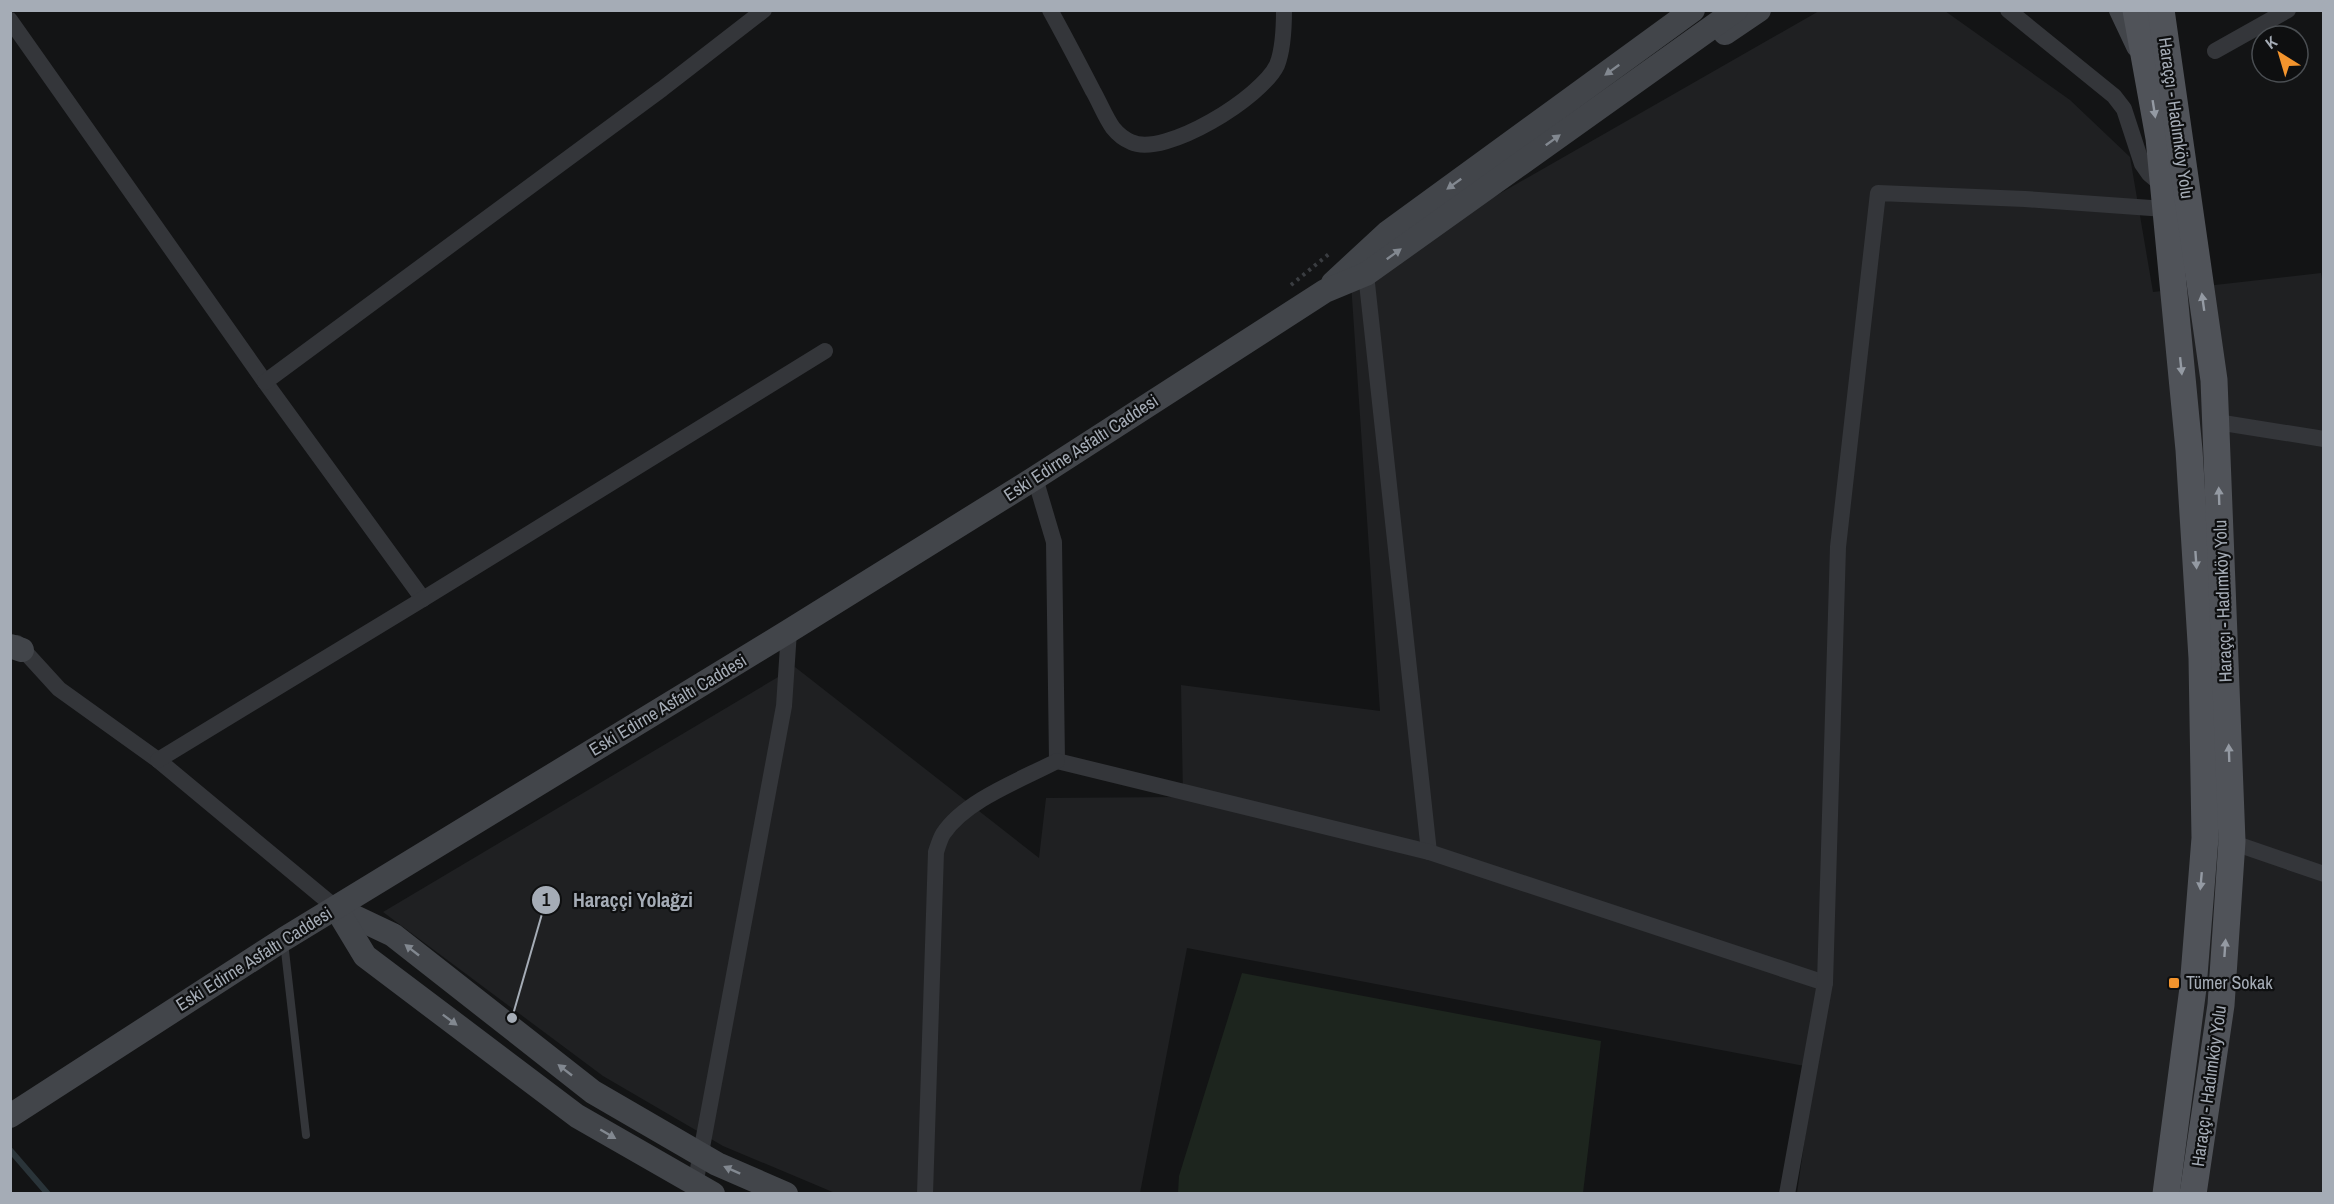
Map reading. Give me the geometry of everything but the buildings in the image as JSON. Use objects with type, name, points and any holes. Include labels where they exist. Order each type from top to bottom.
[{"type":"main road","points":[[1659,35],[1679,10]]},
{"type":"main road","points":[[1325,291],[1387,232],[1693,10]]},
{"type":"main road","points":[[1325,291],[1366,274],[1736,10]]},
{"type":"main road","points":[[1689,44],[1717,38],[1759,10]]},
{"type":"main road","points":[[2121,10],[2148,68]]},
{"type":"main road","name":"Haraççı - Hadımköy Yolu","points":[[2136,10],[2159,138],[2189,450],[2202,658],[2205,838],[2193,988],[2166,1194]]},
{"type":"main road","name":"Haraççı - Hadımköy Yolu","points":[[2161,10],[2214,380],[2232,841],[2221,1005],[2193,1194]]},
{"type":"main road","name":"Eski Edirne Asfaltı Caddesi","points":[[18,1111],[284,939],[1035,478],[1325,291]]},
{"type":"main road","points":[[336,908],[393,935],[593,1092],[701,1154],[786,1194]]},
{"type":"main road","points":[[336,908],[365,956],[374,963],[577,1116],[702,1191]]},
{"type":"street","points":[[265,382],[652,96],[764,10]]},
{"type":"street","points":[[1050,10],[1113,128],[1131,142],[1148,146],[1188,134],[1250,96],[1264,84],[1277,64],[1284,25],[1284,10]]},
{"type":"street","points":[[2008,10],[2114,96],[2124,109],[2142,164],[2164,197]]},
{"type":"street","points":[[2215,51],[2288,10]]},
{"type":"street","points":[[10,20],[265,382],[423,599]]},
{"type":"street","points":[[1787,1194],[1825,983],[1838,547],[1878,193],[2025,199],[2164,197]]},
{"type":"street","points":[[1366,274],[1429,852]]},
{"type":"street","points":[[158,760],[825,351]]},
{"type":"street","points":[[2217,422],[2324,439]]},
{"type":"street","points":[[1035,478],[1054,542],[1057,761]]},
{"type":"street","points":[[702,1191],[701,1154],[784,706],[789,631]]},
{"type":"street","points":[[14,644],[59,689],[158,760],[336,908]]},
{"type":"street","points":[[925,1194],[936,852],[943,834],[956,819],[974,806],[1057,761],[1429,852],[1825,983]]},
{"type":"street","points":[[2205,838],[2232,841],[2324,874]]},
{"type":"lane","points":[[284,939],[306,1135]]},
{"type":"shaded area","points":[[1819,11],[1945,11],[2070,100],[2130,157],[2153,292],[2321,273],[2324,294],[2323,1193],[1797,1193],[1815,1068],[1187,948],[1140,1193],[835,1193],[723,1146],[603,1076],[383,912],[795,667],[1039,858],[1046,798],[1183,797],[1181,685],[1380,711],[1351,283],[1436,230]]},
{"type":"shaded area","points":[[1242,973],[1601,1041],[1583,1193],[1178,1193],[1179,1176]]},
{"type":"waterway","points":[[10,1150],[48,1194]]},
{"type":"place","name":"Tümer Sokak","points":[[2174,983]]},
{"type":"place","name":"Haraççi Yolağzi","points":[[512,1018]]}]
